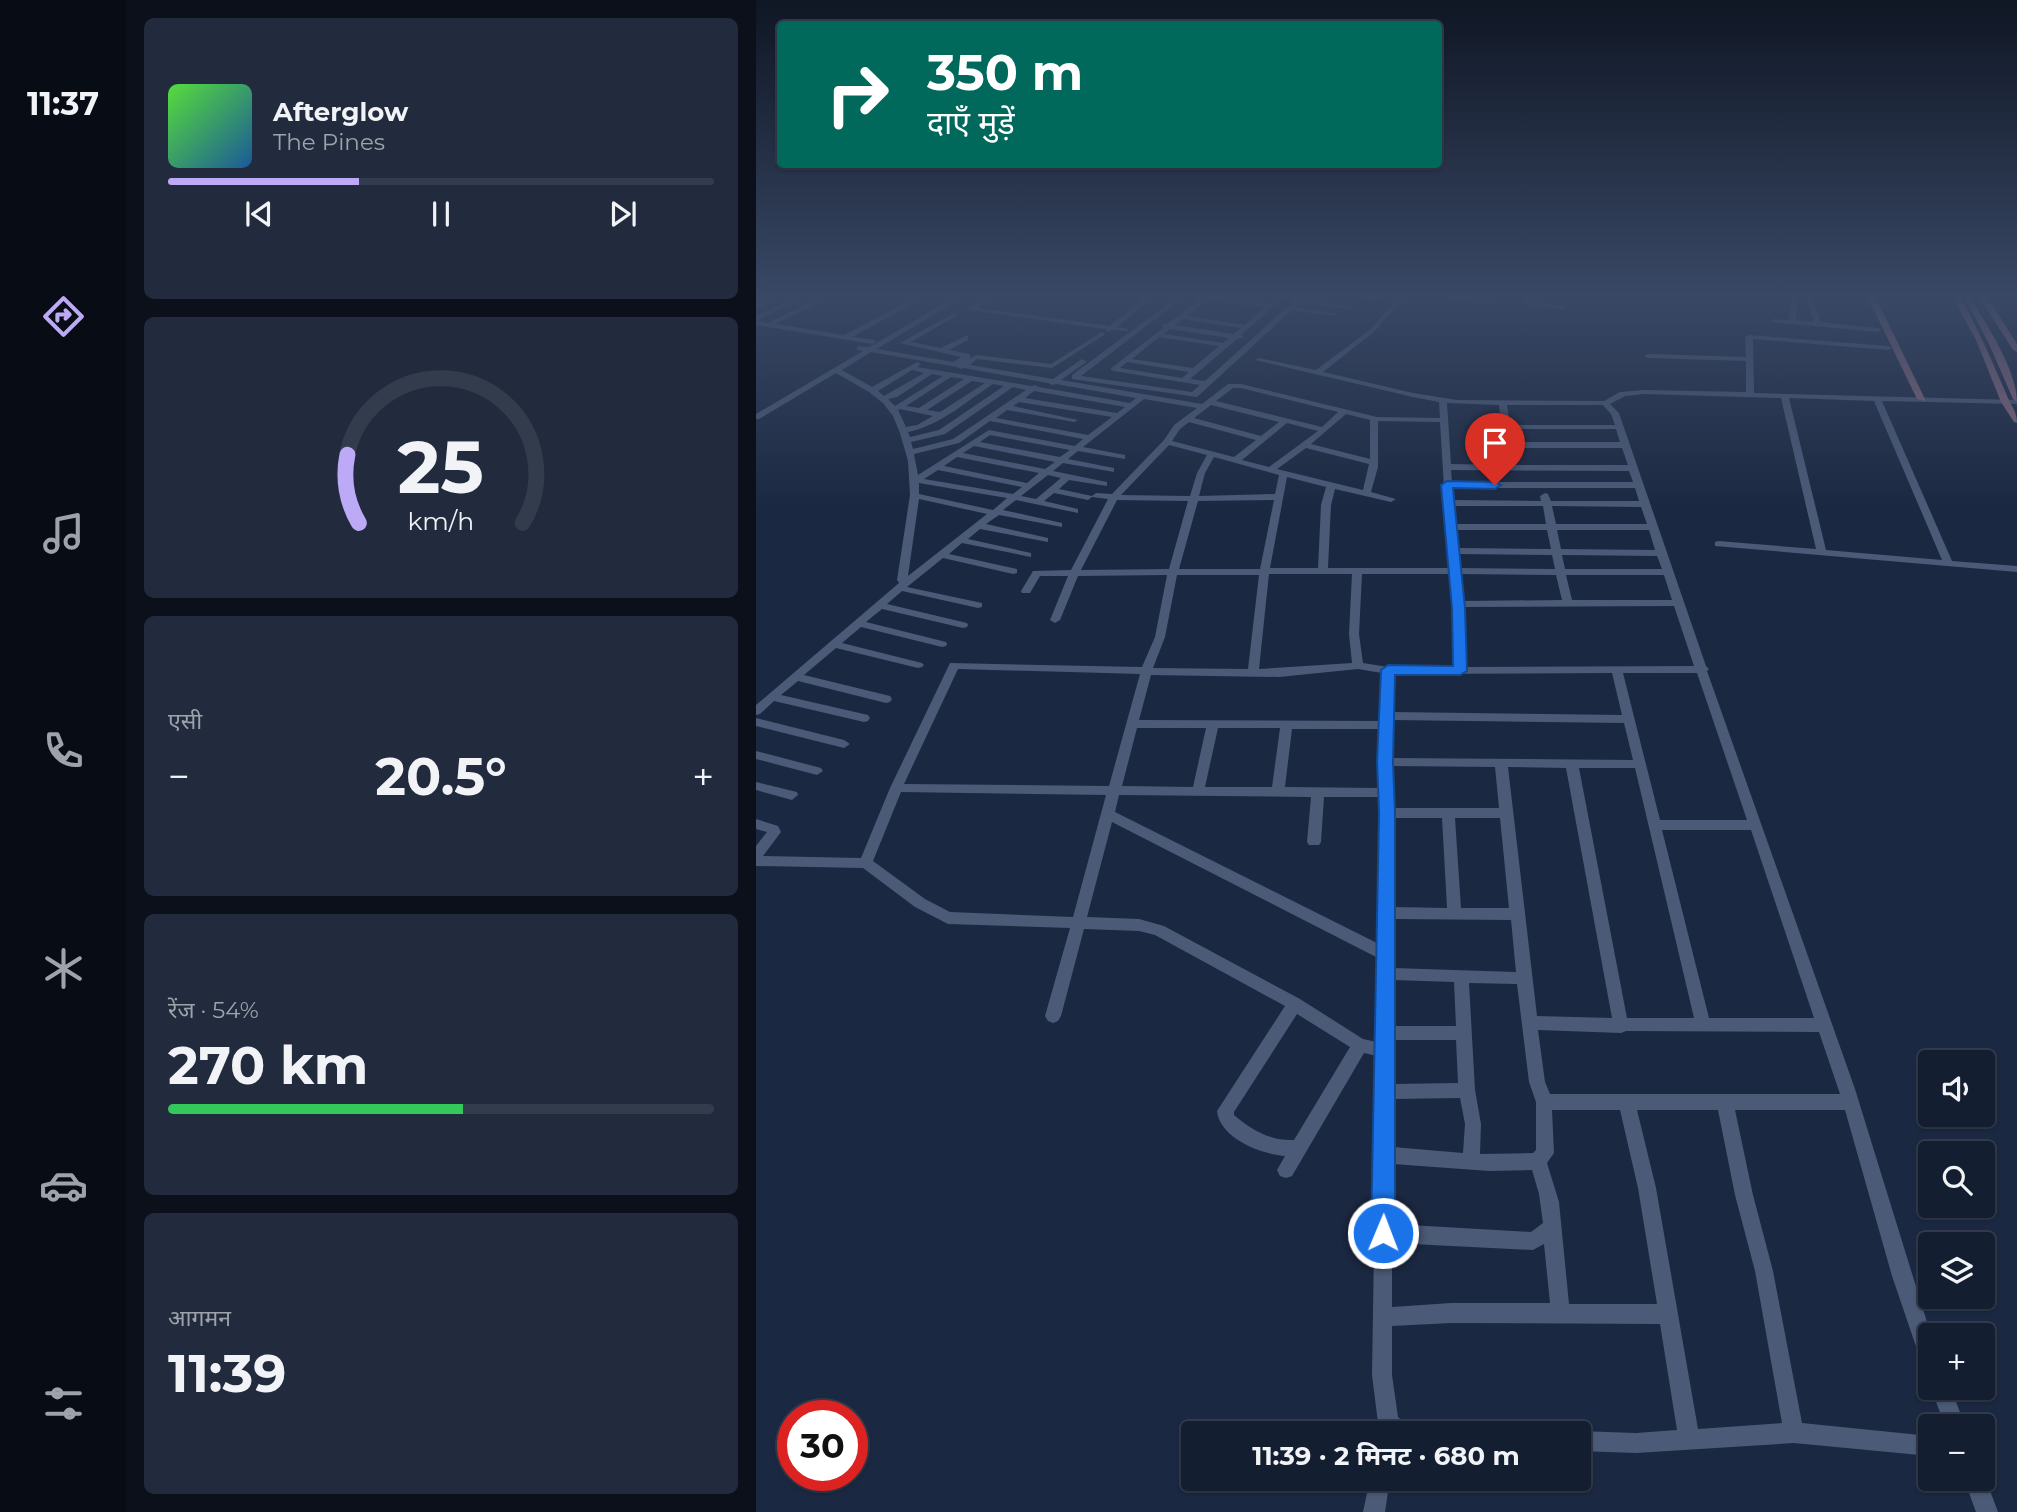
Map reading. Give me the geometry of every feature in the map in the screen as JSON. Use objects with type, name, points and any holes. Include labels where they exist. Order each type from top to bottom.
[{"type":"main road","points":[[1899,369],[1915,399]]},
{"type":"main road","points":[[1902,369],[1915,399]]},
{"type":"main road","points":[[1997,369],[2014,398]]},
{"type":"main road","points":[[2001,369],[2014,398],[2017,420]]},
{"type":"street","points":[[756,410],[828,369]]},
{"type":"street","points":[[756,417],[835,369],[897,408],[941,415]]},
{"type":"street","points":[[872,391],[910,369]]},
{"type":"street","points":[[914,369],[928,371],[955,369],[1206,405],[1324,430]]},
{"type":"street","points":[[955,369],[971,378],[1130,405]]},
{"type":"street","points":[[897,408],[955,369]]},
{"type":"street","points":[[911,452],[956,441],[1034,387],[1048,382],[1068,369]]},
{"type":"street","points":[[1085,369],[1075,377],[1194,395],[1225,369]]},
{"type":"street","points":[[1114,369],[1208,384]]},
{"type":"street","points":[[1185,369],[1195,370]]},
{"type":"street","points":[[1297,369],[1443,400],[1503,403],[1605,403],[1623,394],[1644,392],[1915,399],[2014,398]]},
{"type":"street","points":[[1317,373],[1322,369]]},
{"type":"street","points":[[1750,369],[1751,394]]},
{"type":"street","points":[[1184,380],[1195,370]]},
{"type":"street","points":[[882,399],[900,392],[928,374],[928,371]]},
{"type":"street","points":[[920,411],[971,378]]},
{"type":"street","points":[[905,435],[991,382]]},
{"type":"street","points":[[905,435],[942,432],[1011,385]]},
{"type":"street","points":[[1055,620],[1075,572],[1114,497],[1167,442],[1177,427],[1231,386],[1241,386],[1374,418],[1444,421]]},
{"type":"street","points":[[1126,395],[1136,387]]},
{"type":"street","points":[[1784,395],[1822,553]]},
{"type":"street","points":[[756,711],[902,586],[1142,397]]},
{"type":"street","points":[[1018,398],[1117,415]]},
{"type":"street","points":[[1877,398],[1949,564]]},
{"type":"street","points":[[1443,400],[1460,671]]},
{"type":"street","points":[[1503,403],[1511,467]]},
{"type":"street","points":[[1605,403],[1615,413],[1659,553],[1703,669],[1824,1024],[1918,1329]]},
{"type":"street","points":[[1006,407],[1074,420]]},
{"type":"street","points":[[897,408],[911,452],[917,496],[902,586]]},
{"type":"street","points":[[1270,470],[1324,430],[1343,412]]},
{"type":"street","points":[[1366,492],[1371,485],[1374,418]]},
{"type":"street","points":[[990,419],[1089,438]]},
{"type":"street","points":[[1188,419],[1263,439]]},
{"type":"street","points":[[1236,461],[1285,421]]},
{"type":"street","points":[[1506,427],[1619,427]]},
{"type":"street","points":[[916,480],[989,432],[1122,457]]},
{"type":"street","points":[[1167,442],[1283,474],[1391,499]]},
{"type":"street","points":[[973,443],[1111,470]]},
{"type":"street","points":[[1509,444],[1625,445]]},
{"type":"street","points":[[1305,445],[1372,462]]},
{"type":"street","points":[[957,454],[1104,484]]},
{"type":"street","points":[[1054,1016],[1146,672],[1160,637],[1173,572],[1201,473],[1211,455]]},
{"type":"street","points":[[937,467],[1030,486]]},
{"type":"street","points":[[1446,467],[1632,468]]},
{"type":"street","points":[[1540,468],[1567,601]]},
{"type":"street","points":[[1253,673],[1264,573],[1283,474]]},
{"type":"street","points":[[1037,503],[1067,477]]},
{"type":"street","points":[[916,480],[1075,511]]},
{"type":"street","points":[[1447,485],[1638,485]]},
{"type":"street","points":[[1322,572],[1326,505],[1331,486]]},
{"type":"street","points":[[1052,490],[1092,497],[1279,497]]},
{"type":"street","points":[[917,496],[1059,525]]},
{"type":"street","points":[[1449,503],[1644,504]]},
{"type":"street","points":[[980,526],[1045,540]]},
{"type":"street","points":[[1452,527],[1651,527]]},
{"type":"street","points":[[961,540],[1028,555]]},
{"type":"street","points":[[1718,544],[2017,569]]},
{"type":"street","points":[[1454,551],[1659,553]]},
{"type":"street","points":[[942,555],[1013,571]]},
{"type":"street","points":[[1357,571],[1354,634],[1358,666]]},
{"type":"street","points":[[1026,591],[1037,573],[1667,572]]},
{"type":"street","points":[[902,586],[978,605]]},
{"type":"street","points":[[1456,604],[1567,601],[1678,603]]},
{"type":"street","points":[[880,605],[963,625]]},
{"type":"street","points":[[859,623],[942,644]]},
{"type":"street","points":[[833,644],[918,665]]},
{"type":"street","points":[[866,863],[896,789],[954,665],[1253,673],[1358,666],[1388,670],[1460,671],[1703,669]]},
{"type":"street","points":[[1388,670],[1385,762],[1385,1155],[1381,1317],[1382,1375],[1390,1421]]},
{"type":"street","points":[[1617,671],[1703,1023]]},
{"type":"street","points":[[796,677],[886,699]]},
{"type":"street","points":[[772,698],[864,718]]},
{"type":"street","points":[[1133,724],[1627,719]]},
{"type":"street","points":[[756,722],[844,744]]},
{"type":"street","points":[[1198,791],[1213,724]]},
{"type":"street","points":[[1278,792],[1287,724]]},
{"type":"street","points":[[756,755],[817,771]]},
{"type":"street","points":[[1385,762],[1639,764]]},
{"type":"street","points":[[1385,1155],[1471,1161],[1537,1161],[1545,1153],[1544,1102],[1537,1082],[1500,763]]},
{"type":"street","points":[[1572,765],[1620,1026]]},
{"type":"street","points":[[756,786],[792,794]]},
{"type":"street","points":[[896,789],[1385,793]]},
{"type":"street","points":[[1314,842],[1318,792]]},
{"type":"street","points":[[1387,813],[1504,813]]},
{"type":"street","points":[[1108,814],[1385,954]]},
{"type":"street","points":[[1448,814],[1454,913]]},
{"type":"street","points":[[756,824],[773,828],[774,832],[756,858]]},
{"type":"street","points":[[1654,824],[1756,825]]},
{"type":"street","points":[[756,858],[866,863],[920,903],[948,918],[1078,921],[1139,925],[1158,930],[1295,1004],[1360,1045],[1465,1033]]},
{"type":"street","points":[[1385,913],[1517,914]]},
{"type":"street","points":[[1384,974],[1524,978]]},
{"type":"street","points":[[1461,977],[1467,1090],[1473,1124],[1471,1161]]},
{"type":"street","points":[[1295,1004],[1225,1111],[1226,1119],[1259,1143],[1282,1150],[1297,1148]]},
{"type":"street","points":[[1531,1023],[1620,1026],[1703,1023],[1731,1026],[1824,1024]]},
{"type":"street","points":[[1286,1170],[1360,1045]]},
{"type":"street","points":[[1384,1092],[1467,1090]]},
{"type":"street","points":[[1544,1102],[1850,1102]]},
{"type":"street","points":[[1627,1104],[1647,1188],[1689,1439]]},
{"type":"street","points":[[1724,1104],[1764,1271],[1794,1433]]},
{"type":"street","points":[[1537,1161],[1546,1182],[1552,1211],[1560,1313]]},
{"type":"street","points":[[1383,1233],[1534,1241],[1552,1228]]},
{"type":"street","points":[[1381,1317],[1451,1313],[1667,1314]]},
{"type":"street","points":[[1591,1441],[1636,1443],[1794,1433],[1918,1445]]},
{"type":"street","points":[[1374,1512],[1378,1491]]},
{"type":"street","points":[[1979,1491],[1986,1512]]},
{"type":"route","points":[[1383,1233],[1387,813],[1385,762],[1388,670],[1460,671],[1452,520],[1447,485],[1495,485]]}]
